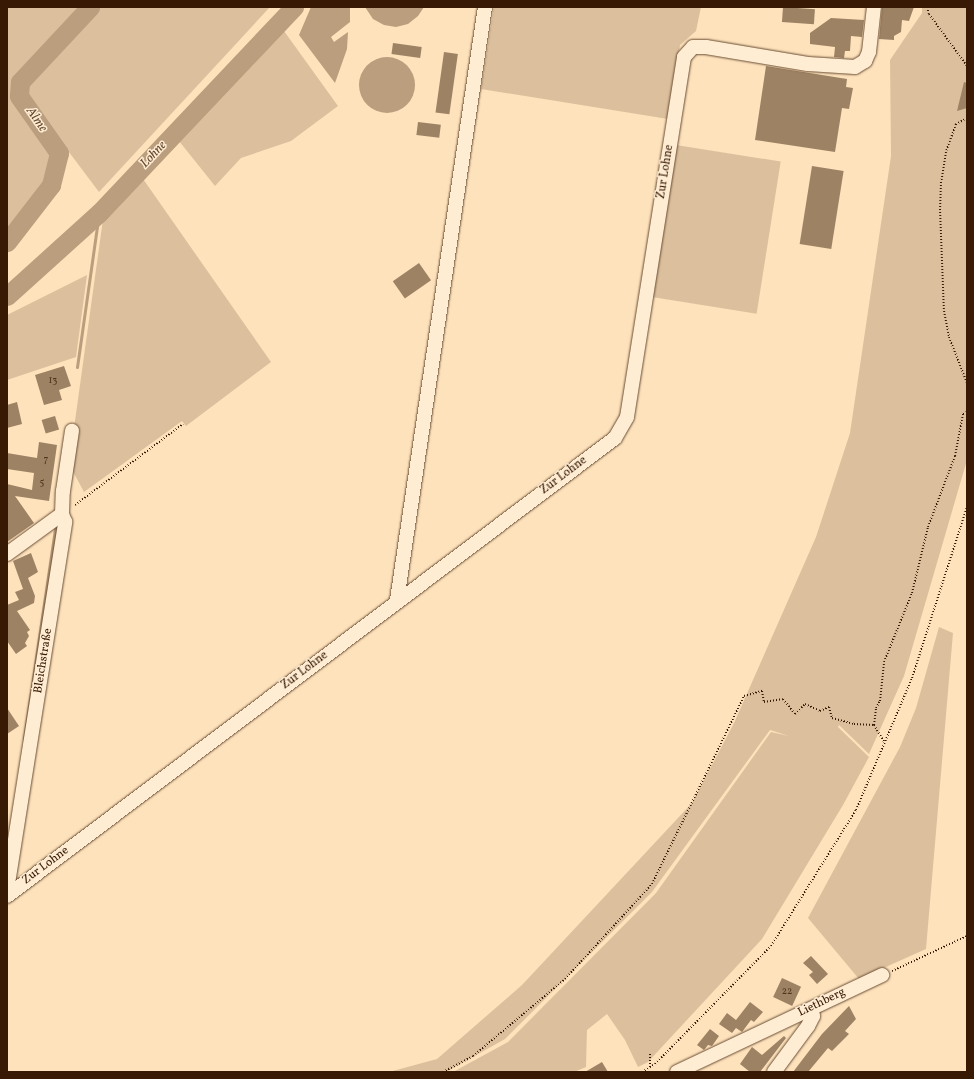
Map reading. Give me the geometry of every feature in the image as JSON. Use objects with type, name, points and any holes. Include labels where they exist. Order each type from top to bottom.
[{"type":"street","points":[[397,600],[485,7]]},
{"type":"street","name":"Zur Lohne","points":[[7,896],[397,600],[615,438],[627,418],[684,57],[693,47],[706,47],[808,64],[855,67],[865,61],[869,52],[874,7]]},
{"type":"street","name":"Bleichstraße","points":[[7,890],[65,522],[62,514],[72,431]]},
{"type":"street","points":[[7,554],[62,514]]},
{"type":"street","name":"Liethberg","points":[[677,1072],[882,975]]},
{"type":"street","points":[[774,1072],[808,1026],[813,1016],[811,1009]]},
{"type":"path","points":[[927,7],[928,14],[967,66]]},
{"type":"path","points":[[967,118],[956,124],[946,152],[940,182],[941,285],[949,337],[967,383]]},
{"type":"path","points":[[885,743],[874,725],[876,708],[880,701],[884,662],[912,593],[928,527],[944,489],[954,456],[963,414],[967,412]]},
{"type":"path","points":[[62,514],[183,424]]},
{"type":"path","points":[[642,1072],[650,1067],[771,946],[856,810],[912,678],[967,507]]},
{"type":"path","points":[[443,1072],[473,1056],[565,979],[652,884],[744,696],[762,691],[764,702],[783,699],[795,714],[805,704],[820,711],[830,707],[832,718],[854,724],[874,725]]},
{"type":"path","points":[[882,975],[967,936]]},
{"type":"path","points":[[650,1054],[650,1067]]},
{"type":"shaded area","points":[[7,7],[85,7],[16,80],[13,96],[52,154],[46,185],[7,231]]},
{"type":"shaded area","points":[[100,7],[270,7],[99,192],[26,95],[27,85]]},
{"type":"shaded area","points":[[311,7],[350,7],[350,22],[331,37],[334,42],[348,32],[347,49],[335,83],[299,35]]},
{"type":"shaded area","points":[[365,7],[424,7],[418,16],[408,24],[396,27],[384,25],[373,19]]},
{"type":"shaded area","points":[[494,7],[701,7],[696,31],[680,45],[668,119],[481,89]]},
{"type":"shaded area","points":[[922,7],[967,7],[967,460],[904,676],[869,754],[839,725],[838,727],[869,757],[843,805],[762,939],[648,1062],[638,1067],[625,1040],[607,1014],[587,1030],[586,1067],[574,1072],[453,1072],[508,1042],[656,893],[771,732],[789,736],[770,730],[652,892],[505,1039],[446,1072],[389,1072],[437,1059],[522,985],[692,803],[734,723],[816,537],[850,433],[891,156],[890,60],[922,13]]},
{"type":"shaded area","points":[[284,31],[338,106],[291,141],[241,158],[215,186],[179,141]]},
{"type":"shaded area","points":[[387,57],[402,62],[410,70],[415,85],[410,100],[402,108],[387,113],[372,108],[364,100],[359,85],[364,70],[372,62]]},
{"type":"shaded area","points":[[676,145],[781,162],[757,314],[652,297]]},
{"type":"shaded area","points":[[141,176],[271,362],[186,426],[182,421],[84,492],[69,464],[104,212]]},
{"type":"shaded area","points":[[87,275],[76,357],[7,380],[7,315]]},
{"type":"shaded area","points":[[939,627],[953,633],[926,949],[859,979],[808,918],[900,747],[916,708]]},
{"type":"building","points":[[783,7],[815,9],[814,24],[782,22]]},
{"type":"building","points":[[882,7],[914,7],[909,21],[902,20],[901,32],[894,36],[894,40],[879,39]]},
{"type":"building","points":[[831,18],[864,20],[862,37],[851,36],[850,51],[845,51],[844,58],[834,57],[835,47],[810,44],[810,33]]},
{"type":"building","points":[[393,43],[422,47],[420,58],[391,54]]},
{"type":"building","points":[[444,52],[458,54],[449,114],[436,112]]},
{"type":"building","points":[[766,66],[847,79],[846,87],[853,88],[849,109],[842,108],[835,152],[755,140]]},
{"type":"building","points":[[964,82],[967,83],[967,108],[957,111]]},
{"type":"building","points":[[418,122],[441,125],[439,138],[416,135]]},
{"type":"building","points":[[812,166],[844,171],[831,249],[800,244]]},
{"type":"building","points":[[419,263],[431,280],[405,299],[393,281]]},
{"type":"building","points":[[64,366],[71,386],[59,390],[62,400],[44,405],[35,375]]},
{"type":"building","points":[[17,402],[22,424],[7,428],[7,405]]},
{"type":"building","points":[[55,416],[59,429],[46,433],[42,420]]},
{"type":"building","points":[[39,442],[57,445],[49,501],[15,496],[34,523],[7,542],[7,484],[32,490],[34,473],[7,469],[7,453],[37,458]]},
{"type":"building","points":[[31,553],[38,572],[28,578],[35,596],[34,603],[17,611],[30,630],[27,632],[29,636],[25,643],[27,646],[16,654],[7,641],[7,605],[19,600],[15,592],[23,589],[13,561]]},
{"type":"building","points":[[7,708],[19,726],[7,734]]},
{"type":"building","points":[[811,956],[828,974],[817,984],[809,975],[813,972],[803,963]]},
{"type":"building","points":[[782,978],[801,987],[792,1006],[773,997]]},
{"type":"building","points":[[750,1002],[763,1012],[754,1022],[751,1020],[742,1032],[736,1028],[732,1033],[719,1024],[727,1013],[736,1020]]},
{"type":"building","points":[[849,1006],[856,1019],[845,1031],[849,1034],[832,1051],[828,1048],[808,1072],[793,1072],[822,1034]]},
{"type":"building","points":[[710,1029],[719,1036],[712,1046],[708,1045],[704,1050],[697,1045]]},
{"type":"building","points":[[784,1036],[786,1038],[760,1072],[750,1072],[740,1064],[752,1047],[762,1055]]},
{"type":"building","points":[[602,1062],[608,1072],[585,1072]]},
{"type":"waterway","name":"Alme","points":[[7,242],[51,185],[59,153],[19,96],[20,82],[90,7]]},
{"type":"waterway","name":"Lohne","points":[[7,296],[99,213],[294,7]]},
{"type":"waterway","points":[[77,367],[99,213]]},
{"type":"waterway","points":[[24,739],[55,528]]}]
